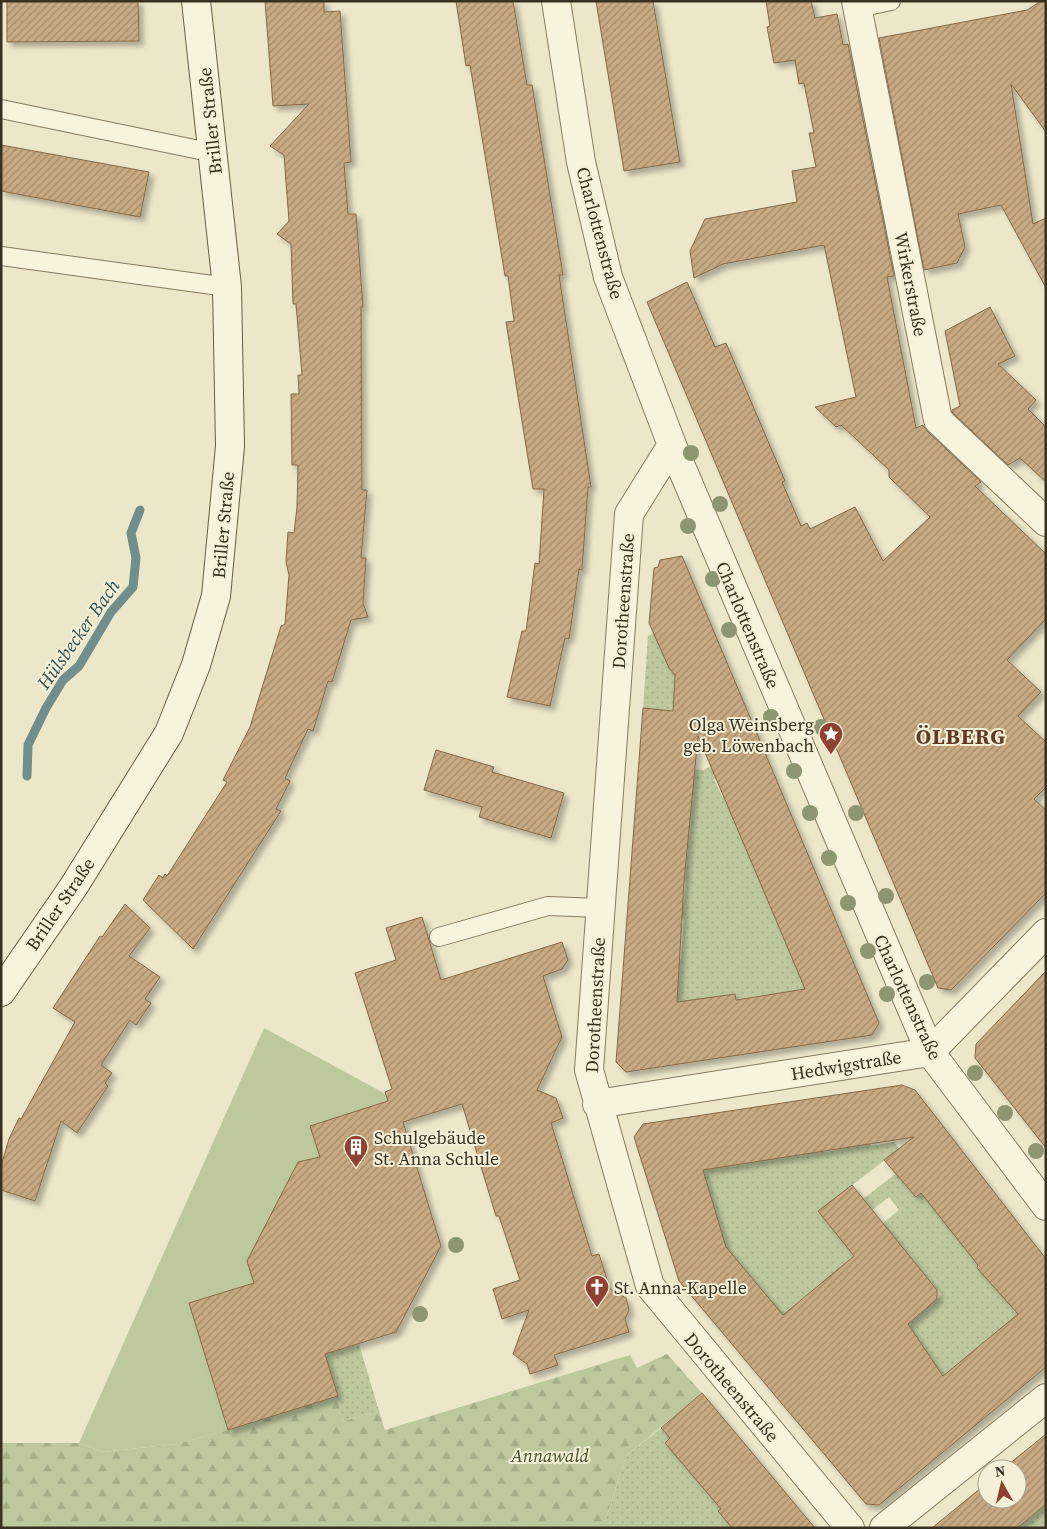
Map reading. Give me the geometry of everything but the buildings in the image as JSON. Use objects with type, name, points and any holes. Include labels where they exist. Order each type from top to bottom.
[{"type":"street","name":"Briller Straße","points":[[1,992],[74,886],[169,733],[196,665],[216,596],[230,446],[227,287],[214,153],[196,1]]},
{"type":"street","name":"Charlottenstraße","points":[[556,1],[581,162],[608,277],[672,445],[930,1052],[1046,1206]]},
{"type":"street","name":"Wirkerstraße","points":[[857,5],[938,420],[1046,522]]},
{"type":"street","name":"Dorotheenstraße","points":[[672,445],[629,514],[589,1070],[597,1104],[650,1286],[850,1528]]},
{"type":"street","points":[[930,1052],[1046,933]]},
{"type":"street","name":"Hedwigstraße","points":[[597,1104],[930,1052]]},
{"type":"street","points":[[884,1528],[1046,1398]]},
{"type":"lane","points":[[857,5],[891,1]]},
{"type":"lane","points":[[1,110],[214,153]]},
{"type":"lane","points":[[1,256],[227,287]]},
{"type":"lane","points":[[439,937],[548,906],[600,908]]},
{"type":"green space","points":[[654,633],[669,668],[675,671],[673,711],[643,708],[648,636]]},
{"type":"green space","points":[[717,764],[722,776],[714,779],[722,797],[728,795],[736,826],[801,978],[818,995],[785,992],[736,999],[735,994],[667,1007],[679,959],[681,959],[684,919],[675,918],[676,902],[684,902],[686,883],[678,882],[687,844],[686,805],[692,806],[693,787],[687,769],[703,770]]},
{"type":"green space","points":[[264,1028],[395,1099],[310,1126],[320,1157],[298,1162],[254,1283],[189,1303],[228,1430],[176,1444],[103,1452],[79,1443]]},
{"type":"green space","points":[[869,1138],[871,1146],[894,1142],[899,1149],[819,1211],[908,1324],[942,1295],[908,1254],[877,1228],[899,1210],[889,1197],[863,1217],[854,1206],[903,1168],[1039,1300],[882,1439],[728,1255],[705,1178],[696,1180],[704,1162],[727,1166],[746,1164],[746,1157],[775,1153],[776,1159],[795,1156],[794,1149],[823,1145],[824,1152],[843,1149],[843,1142]]},
{"type":"green space","points":[[359,1344],[379,1411],[343,1421],[325,1354]]},
{"type":"green space","name":"Annawald","points":[[667,1354],[702,1393],[626,1456],[603,1528],[1,1528],[1,1443],[79,1443],[103,1452],[176,1444],[338,1396],[343,1421],[379,1411],[385,1430],[630,1355],[637,1368]]},
{"type":"green space","points":[[661,1428],[670,1438],[665,1443],[742,1528],[603,1528],[626,1456]]},
{"type":"green space","points":[[1046,1504],[1046,1528],[1016,1528]]},
{"type":"waterway","name":"Hülsbecker Bach","points":[[27,776],[28,745],[46,708],[63,680],[79,666],[111,612],[133,587],[136,558],[131,533],[140,510]]},
{"type":"place","name":"Olga Weinsberg geb. Löwenbach","points":[[831,755]]},
{"type":"place","name":"Schulgebäude St. Anna Schule","points":[[356,1168]]},
{"type":"place","name":"St. Anna-Kapelle","points":[[597,1308]]},
{"type":"district","name":"ÖLBERG","points":[[961,736]]}]
